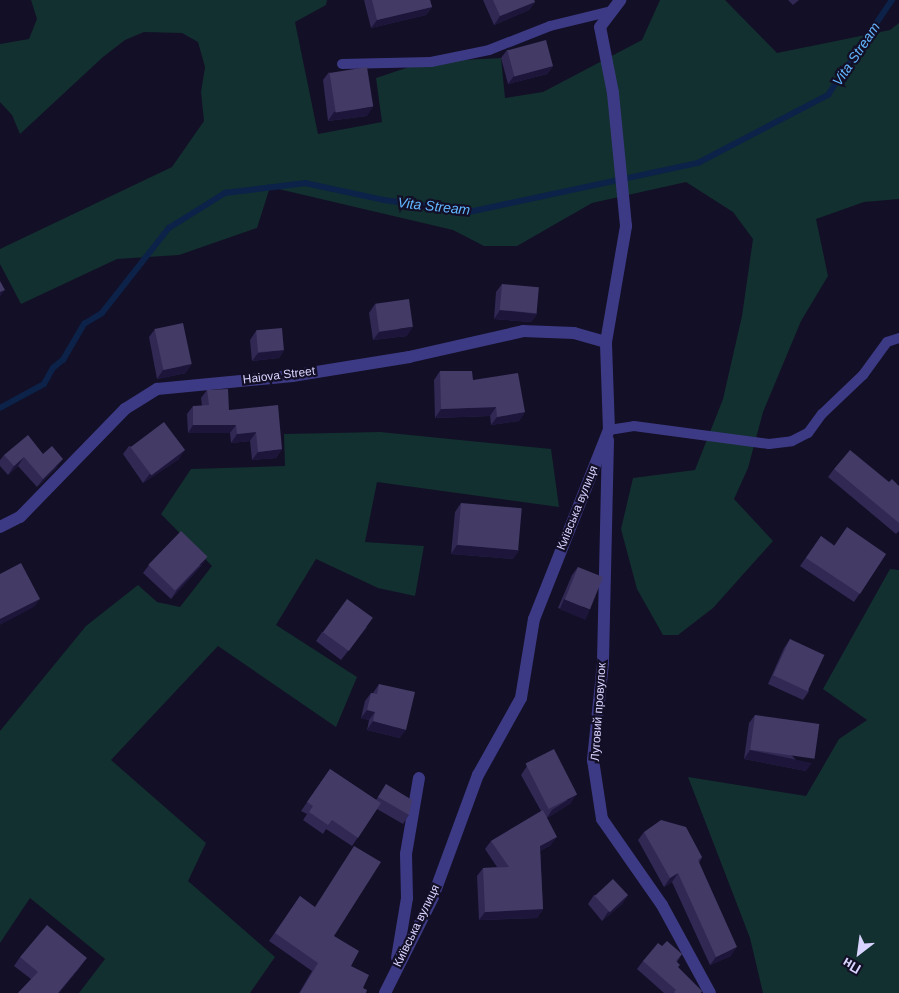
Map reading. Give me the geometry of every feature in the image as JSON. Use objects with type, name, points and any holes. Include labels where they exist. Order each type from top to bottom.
[{"type":"street","name":"Київська вулиця","points":[[385,993],[433,897],[478,775],[521,698],[534,619],[608,430],[606,342],[626,226],[613,93],[600,26],[620,0]]},
{"type":"street","name":"Haiova Street","points":[[0,526],[20,517],[125,409],[157,389],[292,376],[409,357],[523,331],[574,333],[606,342]]},
{"type":"street","name":"Луговий провулок","points":[[608,430],[603,663],[593,760],[602,819],[662,904],[710,993]]},
{"type":"street","points":[[395,972],[407,898],[406,854],[419,778]]},
{"type":"lane","points":[[342,64],[431,62],[489,50],[550,26],[612,11]]},
{"type":"lane","points":[[608,430],[634,426],[761,444],[792,441],[808,433],[822,414],[863,375],[887,342],[899,338]]},
{"type":"green space","points":[[31,0],[327,0],[326,5],[295,22],[318,134],[382,122],[376,78],[424,62],[501,58],[505,98],[543,92],[642,40],[660,0],[725,0],[777,53],[890,30],[899,23],[899,199],[864,202],[816,219],[828,276],[801,321],[763,412],[748,468],[734,499],[773,541],[713,608],[678,635],[663,635],[637,589],[621,529],[633,478],[695,470],[723,399],[742,316],[753,239],[733,212],[686,182],[592,203],[517,246],[484,246],[453,230],[270,187],[257,228],[179,255],[117,259],[21,304],[0,264],[0,249],[172,167],[204,121],[201,92],[205,67],[198,42],[182,33],[144,32],[125,40],[103,57],[20,134],[12,115],[0,102],[0,44],[29,39],[37,19]]},
{"type":"green space","points":[[380,432],[551,449],[559,507],[377,482],[365,542],[424,546],[415,596],[378,588],[316,559],[276,625],[357,677],[336,727],[218,646],[111,760],[206,843],[188,881],[275,957],[250,993],[79,993],[105,959],[30,898],[0,943],[0,731],[86,626],[138,585],[157,602],[180,607],[212,566],[161,514],[191,469],[285,466],[284,434]]},
{"type":"green space","points":[[890,569],[899,570],[899,993],[763,993],[750,938],[688,777],[806,796],[839,739],[867,720],[823,689]]},
{"type":"building","points":[[372,0],[430,0],[432,7],[377,20]]},
{"type":"building","points":[[493,0],[534,0],[535,2],[500,16]]},
{"type":"building","points":[[546,40],[553,66],[514,76],[507,50]]},
{"type":"building","points":[[367,67],[373,107],[336,112],[329,73]]},
{"type":"building","points":[[0,281],[5,290],[0,292]]},
{"type":"building","points":[[502,284],[539,287],[537,313],[500,310]]},
{"type":"building","points":[[409,299],[413,327],[379,331],[375,304]]},
{"type":"building","points":[[183,323],[192,364],[163,370],[155,329]]},
{"type":"building","points":[[282,328],[284,350],[258,352],[256,330]]},
{"type":"building","points":[[440,371],[472,371],[473,380],[518,373],[525,412],[497,417],[496,407],[441,409]]},
{"type":"building","points":[[228,389],[229,410],[278,405],[282,449],[258,452],[256,432],[237,434],[236,425],[193,425],[193,406],[209,405],[207,390]]},
{"type":"building","points":[[164,422],[185,450],[152,475],[130,447]]},
{"type":"building","points":[[28,435],[43,454],[52,446],[63,459],[43,479],[24,457],[14,466],[4,455]]},
{"type":"building","points":[[850,450],[889,482],[892,479],[899,486],[899,523],[834,469]]},
{"type":"building","points":[[461,503],[522,508],[518,550],[457,545]]},
{"type":"building","points":[[847,527],[886,554],[860,594],[806,558],[821,536],[834,546]]},
{"type":"building","points":[[181,531],[208,557],[175,591],[148,565]]},
{"type":"building","points":[[21,563],[40,599],[0,619],[0,574]]},
{"type":"building","points":[[578,567],[603,577],[590,610],[565,599]]},
{"type":"building","points":[[347,599],[373,618],[349,651],[323,632]]},
{"type":"building","points":[[790,639],[824,655],[808,691],[773,675]]},
{"type":"building","points":[[379,684],[415,692],[406,730],[373,721],[375,712],[367,710],[371,693],[377,694]]},
{"type":"building","points":[[755,715],[819,724],[814,759],[750,750]]},
{"type":"building","points":[[554,749],[577,794],[549,809],[525,764]]},
{"type":"building","points":[[330,769],[381,803],[358,838],[332,820],[328,825],[309,812],[313,806],[307,802]]},
{"type":"building","points":[[386,784],[412,800],[409,815],[378,797]]},
{"type":"building","points":[[543,810],[557,837],[540,846],[543,909],[485,912],[483,868],[509,867],[491,841]]},
{"type":"building","points":[[661,820],[686,827],[702,857],[698,860],[737,947],[716,957],[678,873],[670,878],[644,832]]},
{"type":"building","points":[[354,846],[381,862],[334,936],[359,951],[351,966],[369,975],[363,988],[367,990],[366,993],[300,993],[318,963],[275,933],[300,896],[315,907]]},
{"type":"building","points":[[613,879],[628,895],[610,912],[595,896]]},
{"type":"building","points":[[47,925],[87,958],[58,993],[18,993],[38,972],[20,957]]},
{"type":"building","points":[[667,941],[682,954],[676,961],[680,965],[678,967],[702,991],[701,993],[675,993],[676,990],[643,961],[658,943],[662,946]]},
{"type":"waterway","name":"Vita Stream","points":[[0,408],[44,384],[53,368],[63,360],[84,324],[102,313],[169,228],[225,193],[305,183],[384,200],[469,212],[698,163],[828,95],[892,0]]}]
